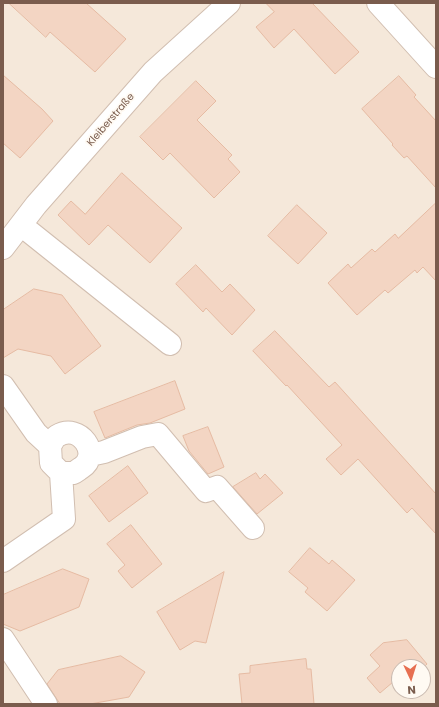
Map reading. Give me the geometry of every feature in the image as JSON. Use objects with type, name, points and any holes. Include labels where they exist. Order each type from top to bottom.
[{"type":"street","name":"Kleiberstraße","points":[[3,248],[36,205],[153,72],[229,3]]},
{"type":"street","points":[[378,3],[436,67]]},
{"type":"street","points":[[21,225],[170,344]]},
{"type":"street","points":[[3,386],[36,433],[50,446]]},
{"type":"street","points":[[3,561],[64,519],[61,473],[51,463],[50,446],[57,437],[70,432],[80,436],[88,444],[90,455],[86,465],[74,473],[61,473]]},
{"type":"street","points":[[90,455],[104,452],[142,437],[158,434],[206,490],[217,487],[253,528]]},
{"type":"street","points":[[3,639],[46,704]]},
{"type":"shaded area","points":[[3,3],[436,3],[436,704],[3,704]]},
{"type":"building","points":[[9,3],[86,3],[126,39],[95,72],[50,32],[46,37]]},
{"type":"building","points":[[266,3],[312,3],[359,52],[335,74],[294,29],[274,48],[256,27],[274,12]]},
{"type":"building","points":[[3,75],[42,109],[53,121],[20,158],[3,143]]},
{"type":"building","points":[[399,76],[416,95],[414,97],[436,121],[436,188],[407,156],[404,158],[362,109]]},
{"type":"building","points":[[196,81],[216,101],[197,120],[232,155],[228,159],[240,172],[214,198],[170,153],[163,160],[140,137]]},
{"type":"building","points":[[122,173],[182,228],[150,263],[108,225],[89,245],[58,215],[71,201],[85,214]]},
{"type":"building","points":[[436,203],[436,281],[423,267],[417,273],[415,270],[388,293],[385,290],[357,315],[328,283],[348,264],[351,268],[372,249],[375,252],[395,234],[398,238]]},
{"type":"building","points":[[297,205],[327,233],[298,264],[268,236]]},
{"type":"building","points":[[196,265],[222,292],[230,284],[255,310],[232,335],[206,308],[203,312],[176,284]]},
{"type":"building","points":[[34,289],[62,295],[101,346],[65,374],[51,356],[18,349],[3,358],[3,310]]},
{"type":"building","points":[[275,331],[329,387],[335,382],[436,494],[436,534],[412,508],[407,513],[358,459],[341,475],[326,459],[342,445],[287,385],[286,386],[253,351]]},
{"type":"building","points":[[175,381],[185,409],[150,423],[137,425],[105,438],[94,412]]},
{"type":"building","points":[[208,427],[224,467],[208,474],[189,451],[183,436]]},
{"type":"building","points":[[128,466],[148,493],[109,522],[89,496]]},
{"type":"building","points":[[256,473],[260,479],[265,474],[283,493],[257,514],[233,487]]},
{"type":"building","points":[[131,525],[162,564],[132,588],[118,571],[125,565],[107,544]]},
{"type":"building","points":[[310,548],[329,564],[332,560],[355,580],[327,611],[305,592],[308,588],[289,572]]},
{"type":"building","points":[[63,569],[89,579],[79,607],[20,631],[3,624],[3,595]]},
{"type":"building","points":[[224,572],[206,643],[195,641],[180,650],[157,612]]},
{"type":"building","points":[[407,640],[423,659],[391,659],[391,684],[380,693],[367,678],[380,666],[370,655],[383,643]]},
{"type":"building","points":[[121,656],[145,672],[129,697],[90,704],[60,704],[47,684],[58,670]]},
{"type":"building","points":[[306,659],[307,669],[311,669],[314,704],[242,704],[239,674],[250,673],[250,666]]}]
